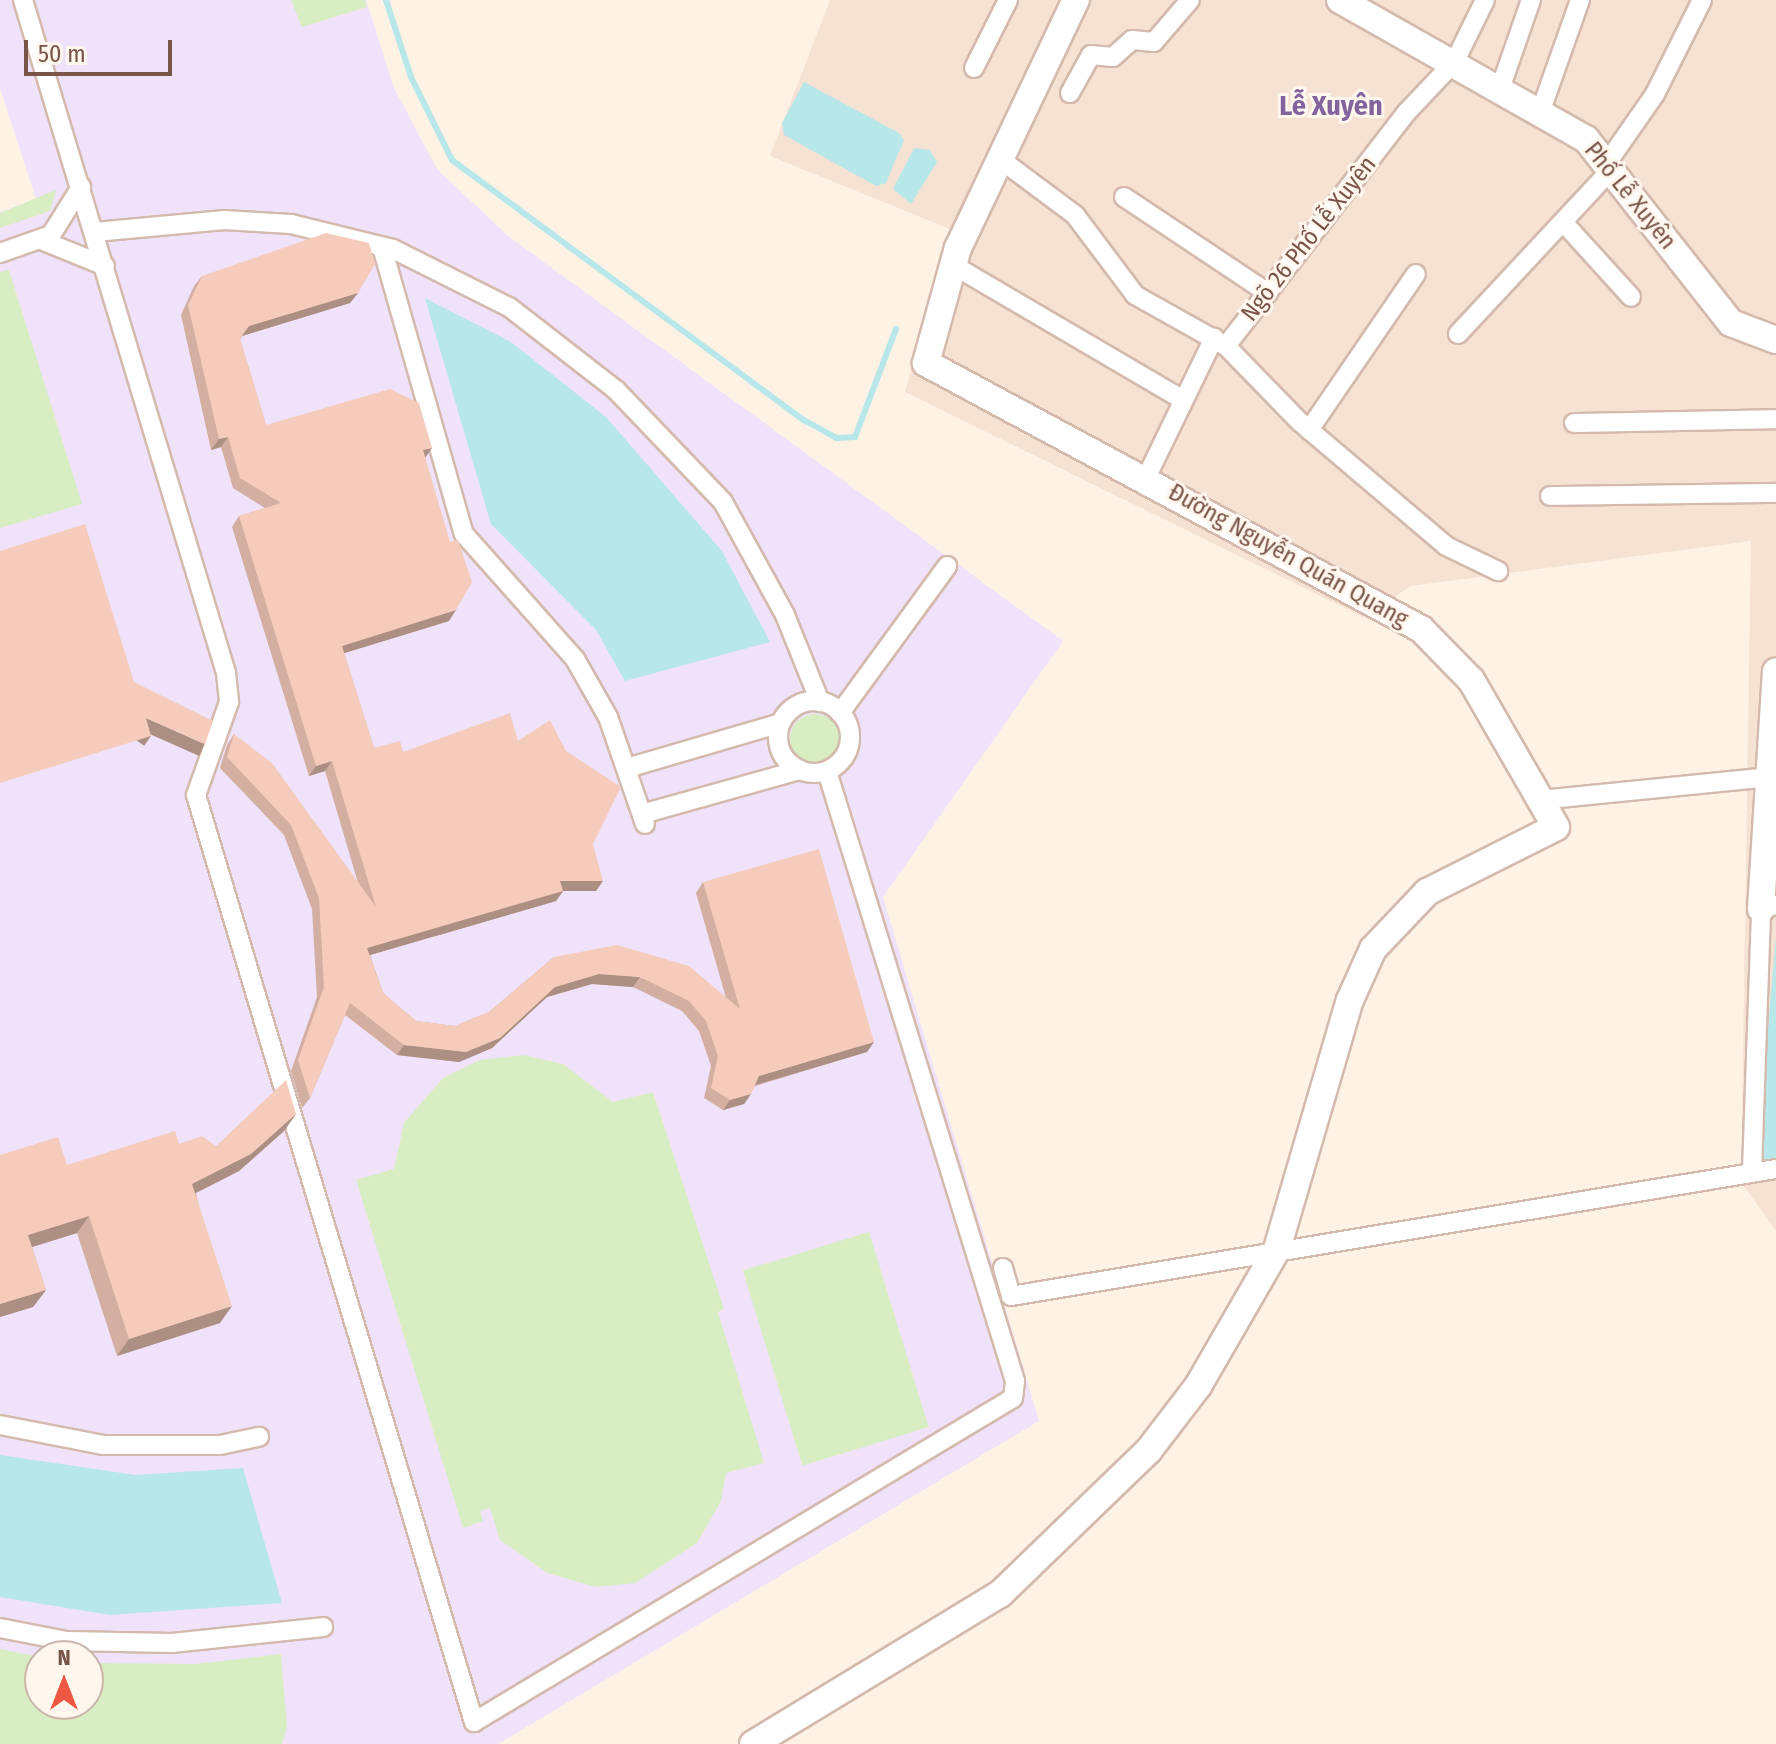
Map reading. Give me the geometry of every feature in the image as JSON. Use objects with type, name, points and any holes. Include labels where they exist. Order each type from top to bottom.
[{"type":"street","points":[[23,0],[226,673],[229,702],[196,795],[474,1722],[1013,1398],[1015,1381],[827,771]]},
{"type":"street","points":[[974,68],[1008,0]]},
{"type":"street","name":"Đường Nguyễn Quán Quang","points":[[753,1744],[976,1610],[1049,1553],[1106,1498],[1198,1386],[1277,1249],[1350,1000],[1373,949],[1427,892],[1556,827],[1471,680],[1421,629],[1146,478],[926,363],[953,265],[1076,0]]},
{"type":"street","points":[[1070,93],[1091,55],[1113,57],[1132,40],[1154,42],[1190,0]]},
{"type":"street","name":"Phố Lễ Xuyên","points":[[1340,0],[1378,8],[1455,61],[1586,139],[1731,323],[1776,340]]},
{"type":"street","name":"Ngõ 26 Phố Lễ Xuyên","points":[[1146,478],[1180,398],[1220,342],[1268,293],[1455,61],[1485,0]]},
{"type":"street","points":[[1501,86],[1531,0]]},
{"type":"street","points":[[1541,110],[1580,0]]},
{"type":"street","points":[[1458,334],[1563,222],[1610,166],[1655,94],[1702,0]]},
{"type":"street","points":[[1000,159],[1075,215],[1135,295],[1220,342],[1309,430],[1446,546],[1498,571]]},
{"type":"street","points":[[0,253],[41,240],[66,219],[81,187]]},
{"type":"street","points":[[1124,197],[1268,293]]},
{"type":"street","points":[[95,232],[224,220],[291,224],[382,247],[450,274],[522,316],[662,435],[743,532],[820,702],[840,713],[850,744],[827,771]]},
{"type":"street","points":[[1563,222],[1631,297]]},
{"type":"street","points":[[41,240],[105,266]]},
{"type":"street","points":[[382,247],[464,534],[575,659],[627,768],[643,819],[800,770],[827,771]]},
{"type":"street","points":[[953,265],[1180,398]]},
{"type":"street","points":[[1309,430],[1416,274]]},
{"type":"street","points":[[1574,423],[1776,419]]},
{"type":"street","points":[[1550,496],[1776,493]]},
{"type":"street","points":[[840,713],[947,566]]},
{"type":"street","points":[[1003,1268],[1011,1296],[1277,1249],[1768,1173],[1769,777],[1776,671]]},
{"type":"street","points":[[627,768],[781,723],[799,705],[820,702]]},
{"type":"street","points":[[781,723],[781,752],[800,770]]},
{"type":"street","points":[[1540,800],[1769,777]]},
{"type":"street","points":[[0,1425],[104,1445],[220,1445],[259,1437]]},
{"type":"street","points":[[0,1628],[67,1641],[172,1643],[323,1627]]},
{"type":"shaded area","points":[[0,0],[366,0],[394,88],[437,169],[508,236],[1063,641],[883,897],[1039,1421],[498,1744],[0,1744],[0,212],[36,199],[0,88]]},
{"type":"shaded area","points":[[830,0],[1776,0],[1776,1231],[1741,1182],[1751,541],[1411,586],[1363,617],[905,392],[950,229],[770,156]]},
{"type":"green space","points":[[291,0],[365,0],[367,7],[302,27]]},
{"type":"green space","points":[[56,190],[50,211],[0,228],[0,213]]},
{"type":"green space","points":[[9,270],[82,504],[0,528],[0,272]]},
{"type":"green space","points":[[805,715],[825,715],[839,729],[839,749],[825,763],[805,763],[791,749],[791,729]]},
{"type":"green space","points":[[524,1055],[563,1064],[613,1102],[653,1092],[724,1309],[718,1312],[764,1463],[726,1473],[721,1501],[697,1543],[635,1583],[596,1587],[547,1573],[500,1540],[490,1508],[480,1511],[483,1521],[463,1528],[356,1180],[394,1169],[404,1123],[443,1078],[480,1060]]},
{"type":"green space","points":[[869,1232],[929,1427],[802,1466],[743,1271]]},
{"type":"green space","points":[[0,1649],[24,1654],[24,1720],[104,1720],[104,1663],[195,1664],[281,1654],[287,1727],[282,1744],[0,1744]]},
{"type":"water","points":[[804,82],[899,133],[904,140],[886,183],[876,186],[784,135],[782,123]]},
{"type":"water","points":[[914,148],[930,150],[937,162],[911,204],[893,189]]},
{"type":"water","points":[[425,298],[511,342],[606,417],[722,551],[770,642],[625,681],[596,630],[491,524]]},
{"type":"water","points":[[1776,936],[1776,1159],[1760,1159],[1764,1072]]},
{"type":"water","points":[[0,1455],[136,1475],[243,1468],[282,1603],[110,1615],[0,1597]]},
{"type":"building","points":[[326,233],[369,243],[375,264],[358,293],[249,326],[240,338],[266,425],[390,389],[419,403],[432,448],[423,450],[450,542],[458,540],[472,582],[456,610],[342,646],[374,748],[400,741],[403,752],[510,713],[518,741],[550,720],[566,751],[621,787],[593,844],[603,881],[560,881],[563,891],[367,948],[383,993],[416,1021],[455,1026],[489,1012],[554,957],[617,945],[689,966],[740,1009],[703,882],[819,849],[874,1042],[759,1076],[751,1094],[730,1100],[711,1088],[718,1056],[706,1021],[689,1001],[640,977],[599,974],[555,987],[500,1038],[466,1052],[404,1045],[350,1003],[310,1098],[298,1060],[324,987],[319,898],[291,825],[227,757],[234,734],[272,763],[376,907],[332,761],[316,766],[239,516],[281,503],[240,478],[228,437],[219,439],[188,305],[202,276]]},
{"type":"building","points":[[85,524],[134,682],[213,721],[205,744],[146,718],[151,736],[0,783],[0,551]]},
{"type":"building","points":[[286,1080],[296,1114],[251,1154],[192,1184],[232,1306],[129,1339],[89,1216],[28,1235],[46,1290],[0,1304],[0,1155],[58,1137],[67,1165],[175,1131],[179,1144],[202,1136],[216,1146]]},
{"type":"waterway","points":[[386,0],[411,77],[452,160],[804,420],[837,438],[855,437],[896,329]]},
{"type":"district","name":"Lễ Xuyên","points":[[1331,106]]}]
